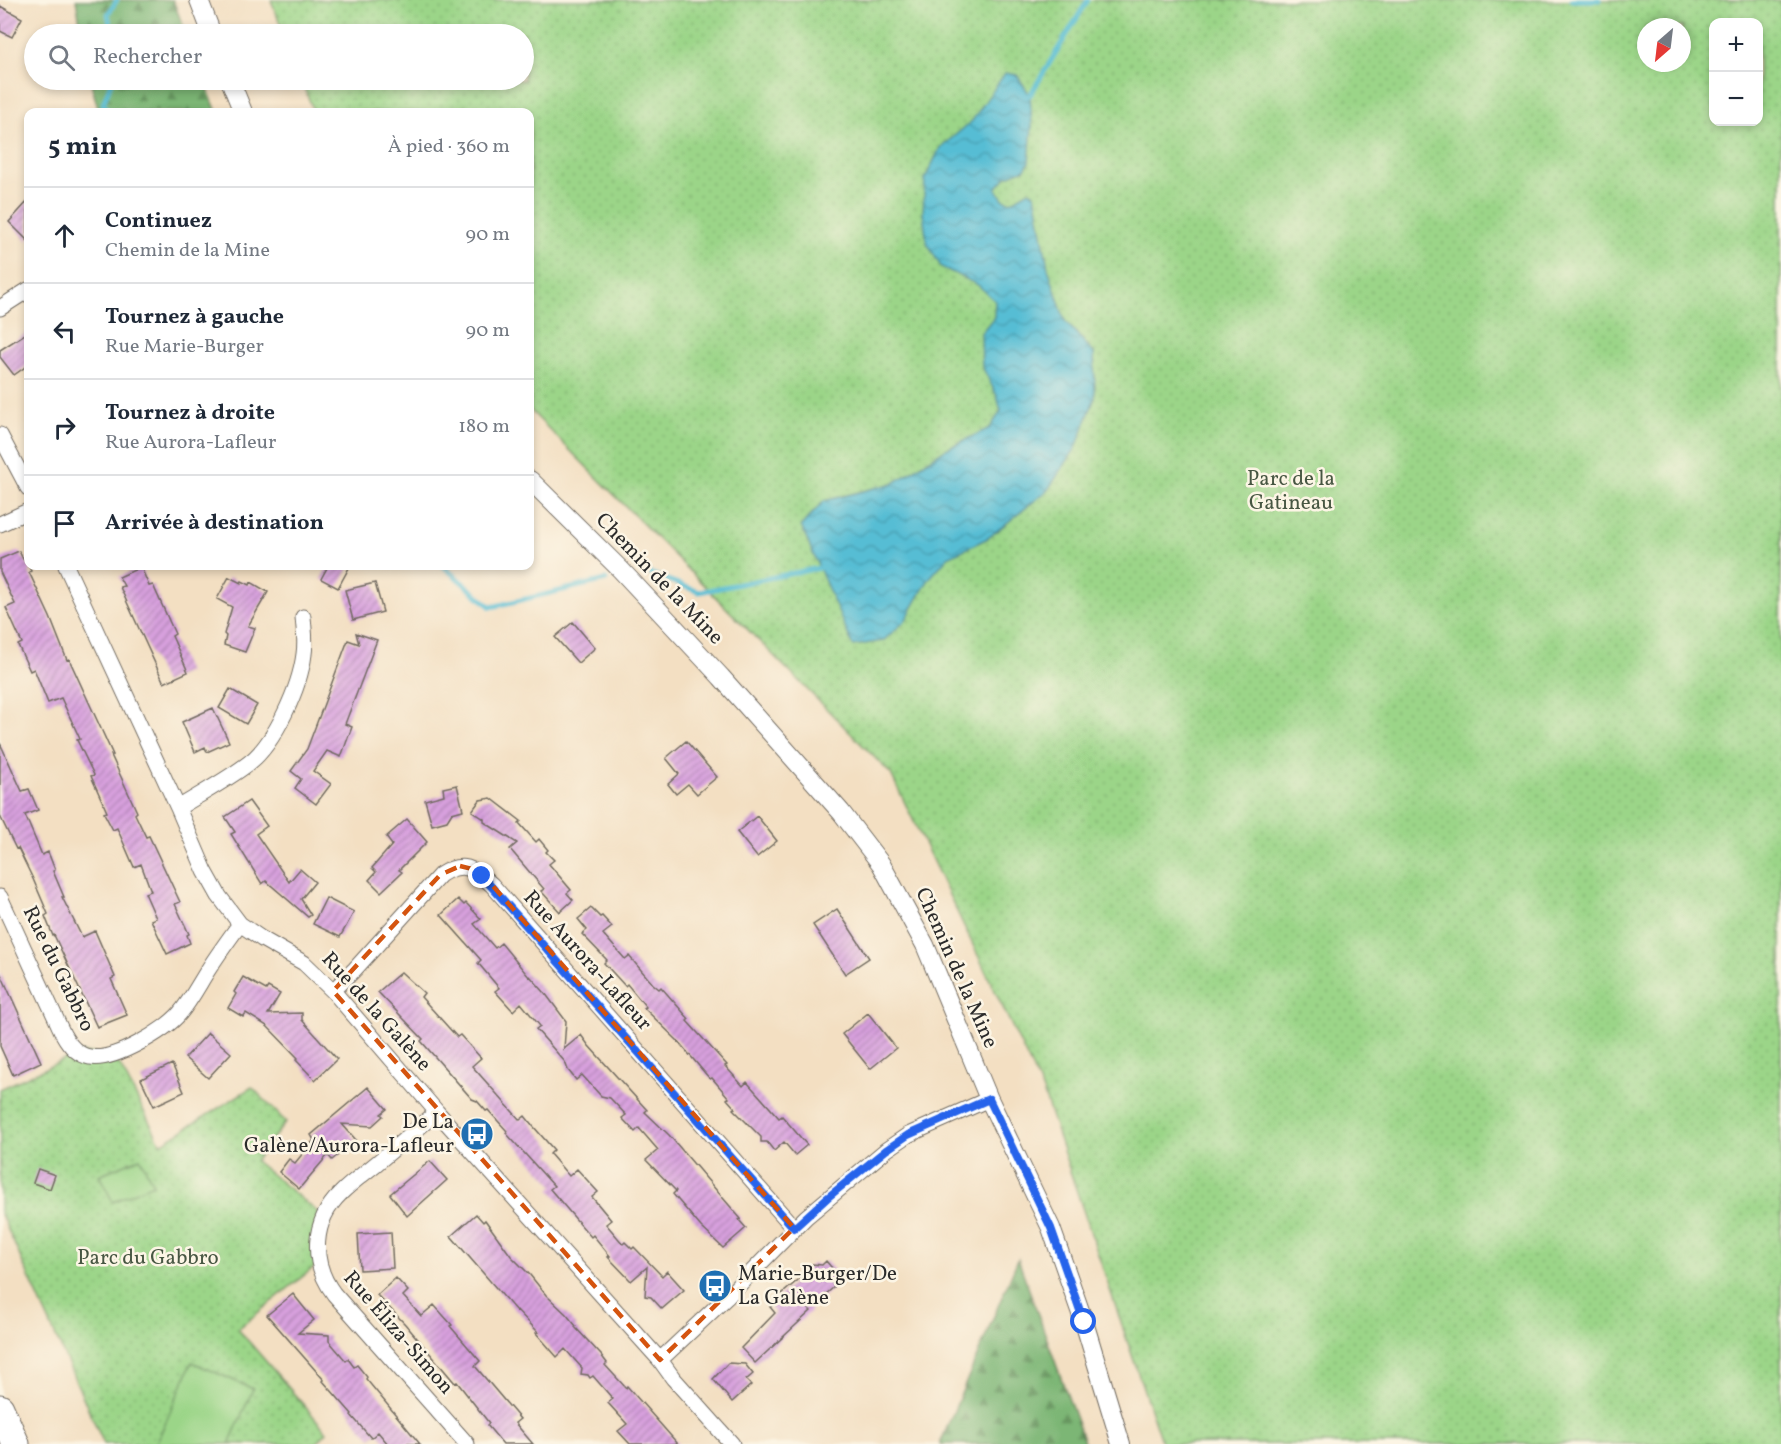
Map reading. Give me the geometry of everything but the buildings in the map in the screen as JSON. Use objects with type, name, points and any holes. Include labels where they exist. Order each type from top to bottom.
[{"type":"highway","points":[[0,1408],[16,1444]]},
{"type":"street","points":[[199,0],[209,24]]},
{"type":"street","points":[[234,90],[241,108]]},
{"type":"street","points":[[0,308],[24,293]]},
{"type":"street","points":[[0,435],[24,480]]},
{"type":"street","name":"Chemin de la Mine","points":[[534,484],[680,631],[862,837],[880,864],[925,945],[989,1099],[1051,1228],[1084,1322],[1121,1444]]},
{"type":"street","points":[[0,524],[24,513]]},
{"type":"street","name":"Rue de la Galène","points":[[68,570],[205,871],[219,896],[240,924],[304,963],[333,991],[437,1112],[660,1360],[673,1378],[732,1444]]},
{"type":"street","points":[[178,808],[250,762],[274,735],[303,664],[305,651],[303,617]]},
{"type":"street","name":"Rue Aurora-Lafleur","points":[[333,991],[441,875],[451,868],[460,866],[472,869],[492,885],[794,1228]]},
{"type":"street","name":"Rue du Gabbro","points":[[0,897],[63,1034],[70,1046],[90,1057],[102,1058],[114,1054],[170,1023],[188,1002],[240,924]]},
{"type":"street","points":[[660,1360],[729,1295],[794,1228],[886,1150],[908,1135],[989,1099]]},
{"type":"street","name":"Rue Éliza-Simon","points":[[437,1112],[341,1193],[324,1216],[318,1232],[316,1254],[326,1283],[334,1294],[466,1444]]},
{"type":"highlighted area","points":[[460,866],[472,869],[492,885],[794,1228],[660,1360],[333,991],[440,875]]},
{"type":"green space","points":[[76,0],[173,0],[182,24],[80,24]]},
{"type":"green space","name":"Parc de la Gatineau","points":[[271,0],[1781,0],[1781,1444],[1162,1444],[1043,1091],[891,774],[534,414],[534,108],[312,108],[305,90],[534,90],[534,24],[280,24]]},
{"type":"green space","points":[[93,90],[208,90],[215,108],[98,108]]},
{"type":"green space","name":"Parc du Gabbro","points":[[79,1053],[114,1054],[161,1144],[252,1087],[286,1122],[255,1161],[324,1217],[318,1264],[238,1329],[327,1432],[316,1444],[104,1444],[0,1212],[0,1089]]},
{"type":"green space","points":[[140,1158],[153,1184],[113,1202],[99,1175]]},
{"type":"green space","points":[[1018,1259],[1085,1444],[940,1444]]},
{"type":"green space","points":[[192,1362],[253,1389],[229,1444],[156,1444]]},
{"type":"water","points":[[1005,73],[1017,75],[1030,95],[1032,126],[1029,162],[1025,169],[1007,176],[996,188],[1003,199],[1011,202],[1029,191],[1035,194],[1048,268],[1065,321],[1094,353],[1095,397],[1076,448],[1047,491],[988,538],[948,557],[929,579],[905,621],[883,641],[853,646],[801,526],[824,501],[894,483],[944,450],[990,428],[1001,411],[997,396],[982,366],[981,333],[994,317],[995,301],[978,285],[941,267],[927,243],[923,213],[925,179],[940,148],[972,121]]},
{"type":"waterway","points":[[110,24],[108,14],[117,0]]},
{"type":"waterway","points":[[1030,95],[1088,0]]},
{"type":"waterway","points":[[1572,0],[1599,0]]},
{"type":"waterway","points":[[106,108],[103,104],[108,90]]},
{"type":"waterway","points":[[647,572],[699,592],[819,568]]},
{"type":"waterway","points":[[448,570],[491,607],[606,580]]},
{"type":"place","name":"De La Galène/Aurora-Lafleur","points":[[477,1134]]},
{"type":"place","name":"Marie-Burger/De La Galène","points":[[715,1286]]},
{"type":"route","points":[[482,876],[794,1228],[827,1198],[908,1135],[989,1099],[1051,1228],[1084,1322]]}]
